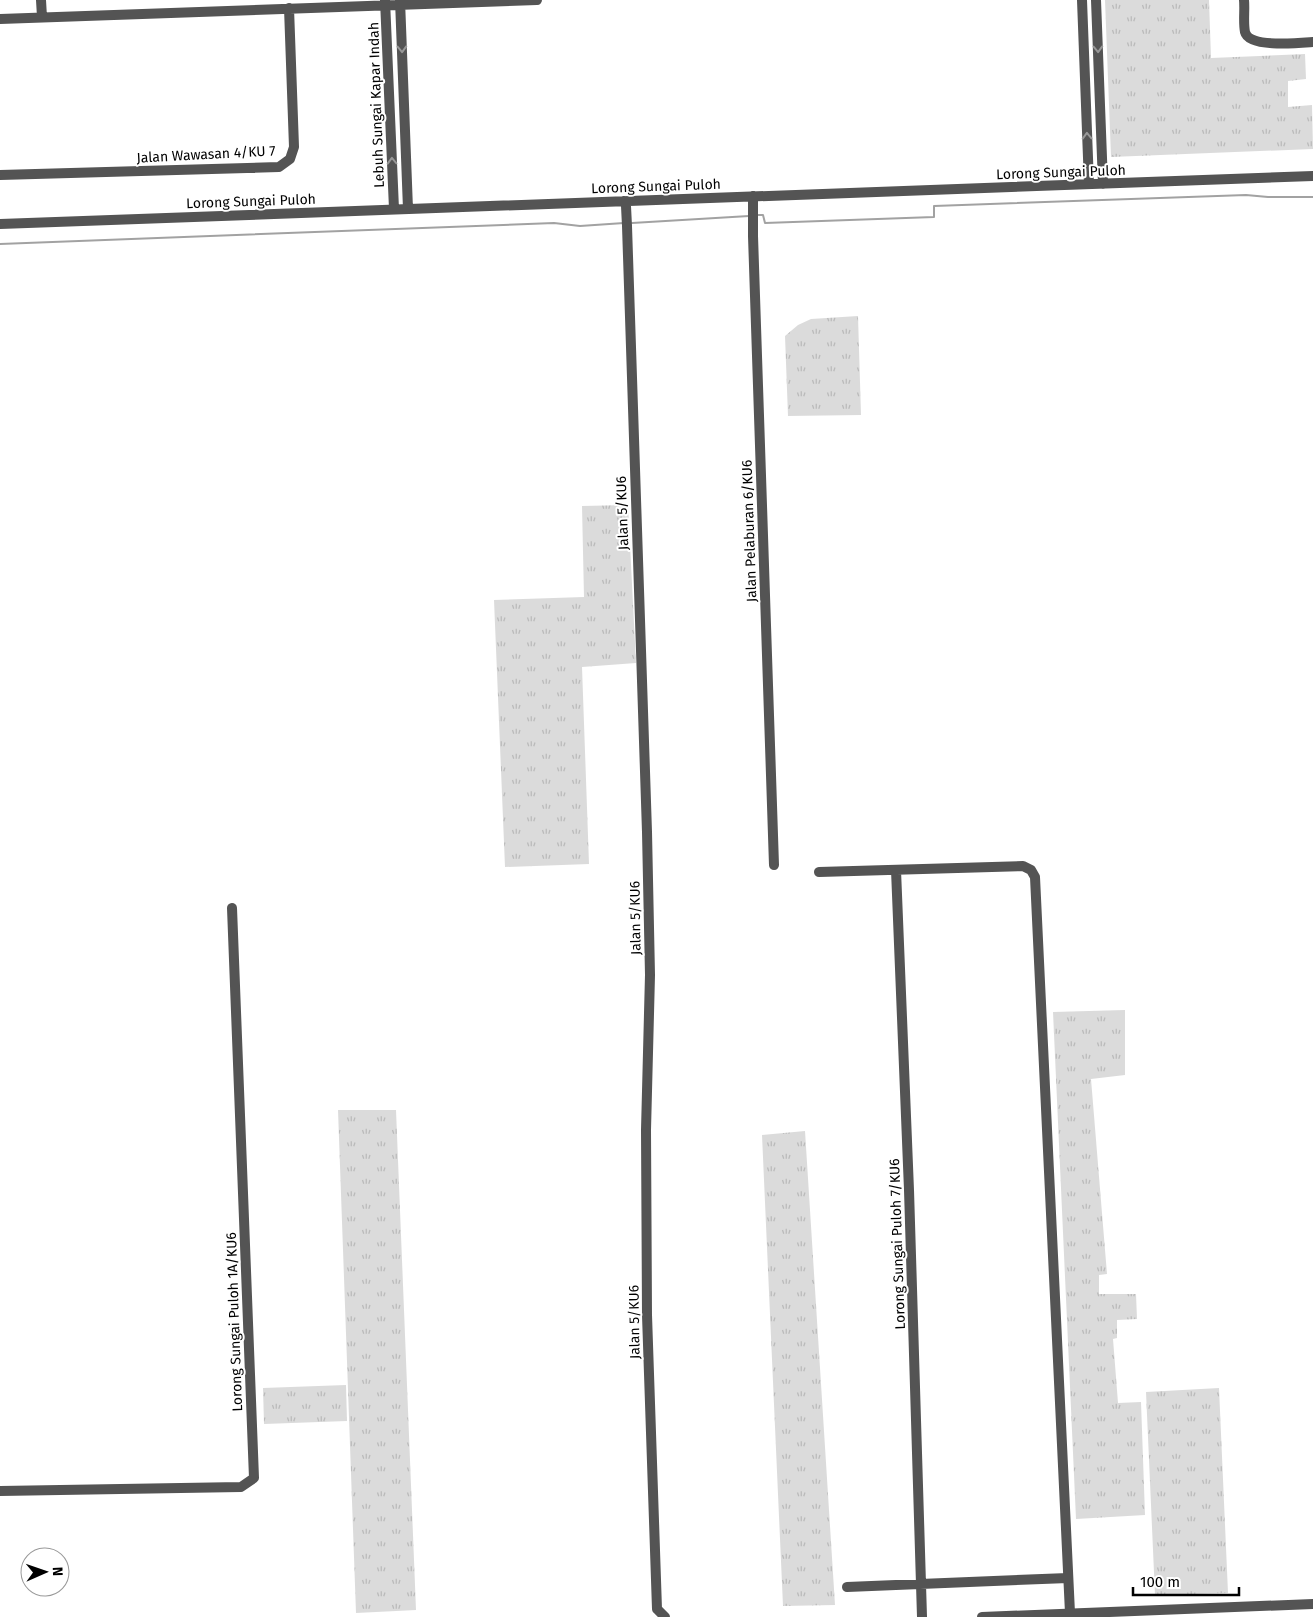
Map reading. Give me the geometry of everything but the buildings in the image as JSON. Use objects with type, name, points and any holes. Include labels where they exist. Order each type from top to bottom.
[{"type":"street","points":[[41,0],[42,17]]},
{"type":"street","points":[[0,19],[289,8],[385,2],[537,0]]},
{"type":"street","points":[[1082,0],[1089,184]]},
{"type":"street","points":[[1096,0],[1103,184]]},
{"type":"street","points":[[1244,0],[1246,33],[1249,38],[1259,43],[1313,42]]},
{"type":"street","name":"Lebuh Sungai Kapar Indah","points":[[385,2],[394,209]]},
{"type":"street","name":"Lebuh Sungai Kapar Indah","points":[[400,2],[408,209]]},
{"type":"street","name":"Jalan Wawasan 4/KU 7","points":[[0,175],[279,167],[290,159],[294,147],[289,8]]},
{"type":"street","name":"Lorong Sungai Puloh","points":[[0,224],[394,209],[625,204],[753,196],[1313,176]]},
{"type":"street","name":"Jalan Pelaburan 6/KU6","points":[[753,196],[774,865]]},
{"type":"street","name":"Jalan 5/KU6","points":[[625,204],[650,975],[646,1130],[647,1315],[655,1613]]},
{"type":"street","points":[[819,872],[1023,866],[1031,870],[1035,877],[1070,1613]]},
{"type":"street","name":"Lorong Sungai Puloh 7/KU6","points":[[896,870],[909,1190],[922,1617]]},
{"type":"street","name":"Lorong Sungai Puloh 1A/KU6","points":[[0,1491],[241,1487],[254,1478],[232,908]]},
{"type":"street","points":[[847,1587],[1068,1578]]},
{"type":"street","points":[[982,1617],[1313,1604]]},
{"type":"street","points":[[655,1613],[665,1617]]},
{"type":"green space","points":[[1105,0],[1209,0],[1211,58],[1305,54],[1306,79],[1288,81],[1288,107],[1312,105],[1313,149],[1111,157]]},
{"type":"green space","points":[[858,316],[861,415],[788,416],[785,336],[798,325],[811,319]]},
{"type":"green space","points":[[628,505],[636,663],[582,667],[589,864],[505,867],[494,600],[584,597],[582,506]]},
{"type":"green space","points":[[1125,1010],[1125,1075],[1091,1079],[1107,1274],[1099,1275],[1099,1294],[1136,1294],[1137,1319],[1117,1320],[1117,1338],[1113,1339],[1118,1403],[1141,1402],[1145,1515],[1076,1519],[1053,1012]]},
{"type":"green space","points":[[338,1110],[396,1110],[416,1610],[356,1613]]},
{"type":"green space","points":[[805,1131],[835,1605],[783,1606],[762,1135]]},
{"type":"green space","points":[[346,1385],[347,1421],[264,1424],[263,1388]]},
{"type":"green space","points":[[1219,1388],[1228,1593],[1155,1595],[1146,1392]]},
{"type":"waterway","points":[[756,215],[763,215],[765,223],[934,217],[934,206],[1246,195],[1313,197]]},
{"type":"waterway","points":[[632,223],[749,216]]},
{"type":"waterway","points":[[0,244],[554,223],[580,226],[624,223]]}]
